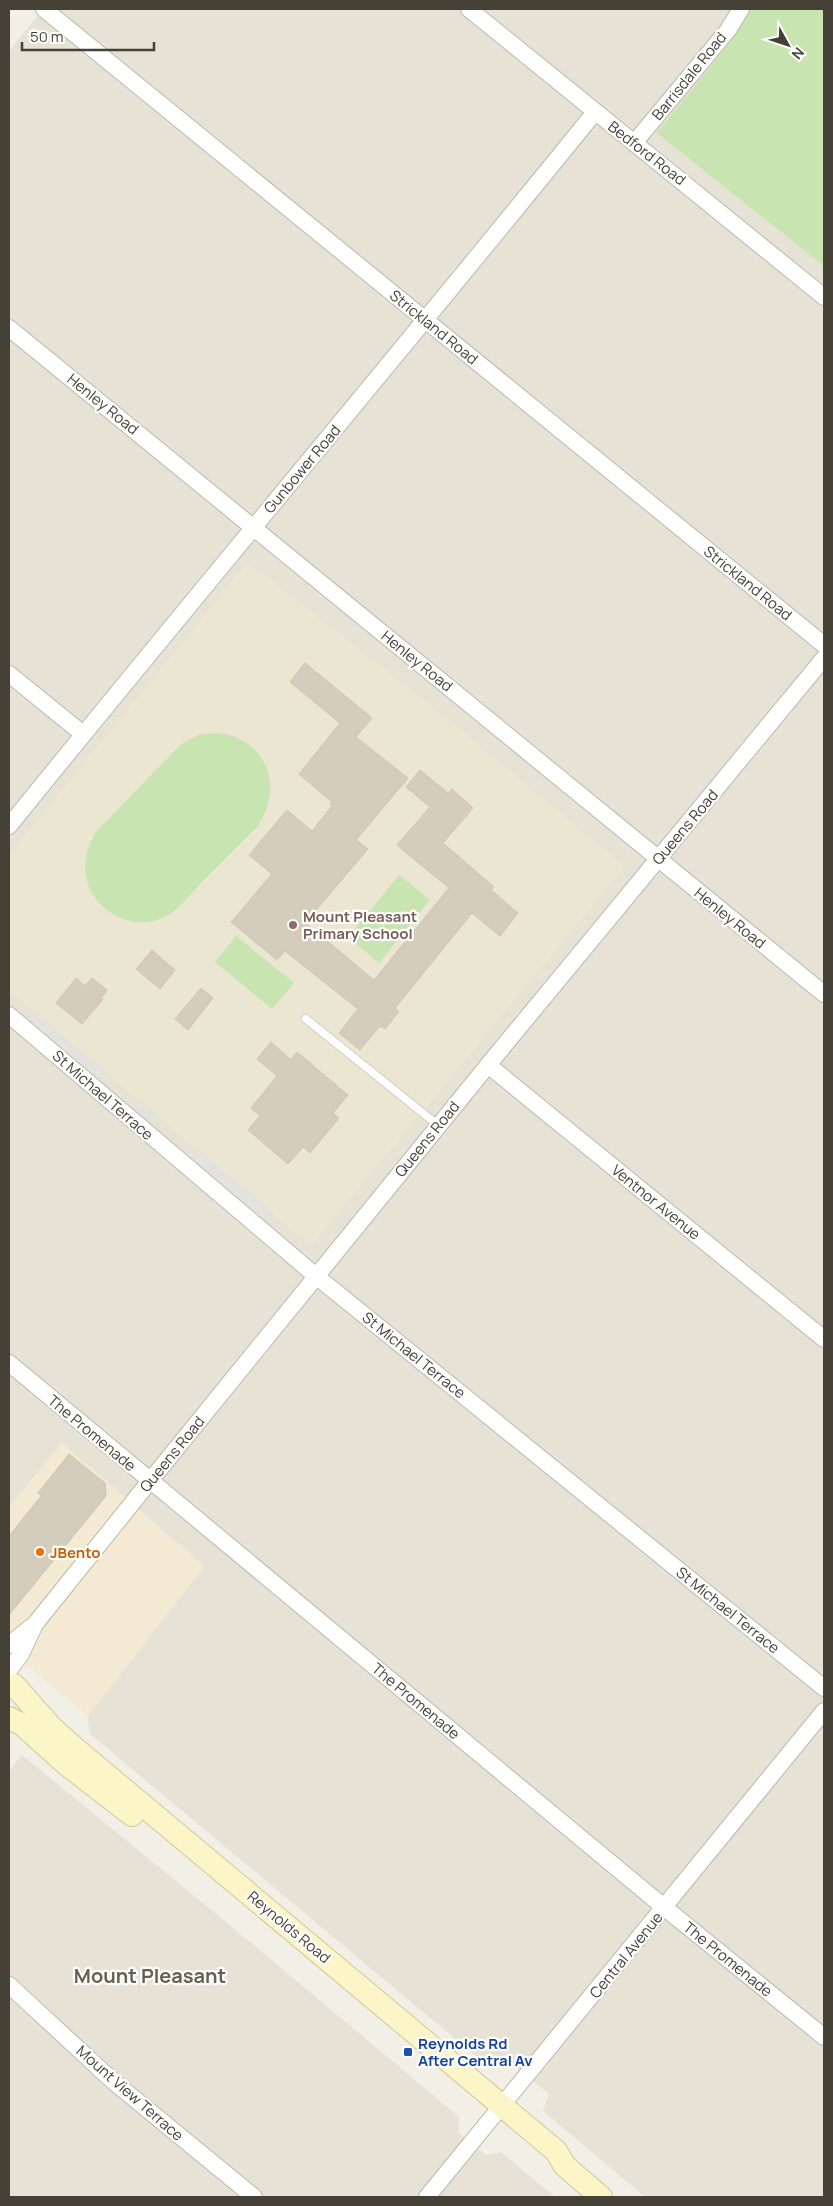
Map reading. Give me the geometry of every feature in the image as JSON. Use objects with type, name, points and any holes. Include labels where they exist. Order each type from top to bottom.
[{"type":"main road","name":"Reynolds Road","points":[[10,1680],[52,1728],[72,1757]]},
{"type":"main road","name":"Reynolds Road","points":[[9,1718],[72,1757],[498,2111],[556,2151],[565,2166],[601,2197]]},
{"type":"street","name":"Strickland Road","points":[[44,9],[824,645]]},
{"type":"street","name":"Bedford Road","points":[[469,9],[824,297]]},
{"type":"street","name":"Barrisdale Road","points":[[635,142],[728,30],[741,9]]},
{"type":"street","name":"Gunbower Road","points":[[9,826],[253,526],[426,321],[594,112]]},
{"type":"street","name":"Henley Road","points":[[9,328],[824,994]]},
{"type":"street","name":"Queens Road","points":[[9,1645],[35,1624],[488,1065],[824,658]]},
{"type":"street","points":[[9,674],[83,734]]},
{"type":"street","name":"St Michael Terrace","points":[[9,1015],[316,1276],[824,1688]]},
{"type":"street","name":"Ventnor Avenue","points":[[488,1065],[824,1339]]},
{"type":"street","name":"The Promenade","points":[[9,1363],[665,1908],[824,2037]]},
{"type":"street","name":"Queens Road","points":[[10,1680],[35,1624]]},
{"type":"street","name":"Central Avenue","points":[[427,2197],[824,1711]]},
{"type":"street","name":"Mount View Terrace","points":[[9,1986],[114,2082],[254,2197]]},
{"type":"lane","points":[[306,1019],[439,1126]]},
{"type":"shaded area","points":[[43,9],[824,9],[824,2197],[645,2197],[543,2111],[549,2094],[506,2059],[484,2063],[89,1733],[88,1716],[204,1566],[62,1443],[9,1507],[9,51]]},
{"type":"shaded area","name":"Mount Pleasant Primary School","points":[[248,562],[434,708],[625,867],[311,1246],[9,990],[9,855]]},
{"type":"shaded area","points":[[37,1014],[105,1071],[83,1078],[14,1019]]},
{"type":"shaded area","points":[[142,1102],[157,1115],[139,1126],[119,1109]]},
{"type":"shaded area","points":[[200,1151],[275,1214],[254,1223],[182,1160]]},
{"type":"shaded area","points":[[62,1443],[204,1567],[88,1716],[9,1650],[9,1507]]},
{"type":"shaded area","points":[[22,1755],[231,1926],[459,2117],[459,2133],[486,2155],[501,2152],[555,2197],[9,2197],[9,1771]]},
{"type":"green space","points":[[749,9],[824,9],[824,266],[657,133],[731,41]]},
{"type":"green space","points":[[219,733],[236,737],[249,745],[260,755],[266,768],[270,782],[269,797],[265,812],[257,827],[172,913],[157,920],[147,922],[136,922],[116,916],[99,903],[93,895],[87,880],[85,872],[86,856],[95,833],[181,744],[200,734]]},
{"type":"green space","points":[[399,875],[430,900],[379,963],[348,937]]},
{"type":"green space","points":[[236,936],[294,983],[272,1009],[215,962]]},
{"type":"building","points":[[305,663],[372,718],[356,737],[408,778],[356,840],[368,849],[311,916],[313,917],[307,924],[374,980],[449,888],[397,845],[430,807],[406,787],[420,770],[448,793],[452,789],[473,808],[443,843],[494,887],[491,890],[518,913],[500,936],[472,913],[395,1008],[399,1012],[385,1029],[380,1026],[360,1050],[339,1033],[358,1009],[285,951],[277,960],[231,922],[272,874],[249,855],[287,810],[312,831],[332,806],[330,804],[332,802],[299,774],[340,723],[290,682]]},
{"type":"building","points":[[152,950],[175,970],[160,989],[136,969]]},
{"type":"building","points":[[76,978],[85,986],[92,978],[107,990],[101,998],[103,999],[82,1024],[56,1003]]},
{"type":"building","points":[[201,988],[213,998],[188,1030],[175,1019]]},
{"type":"building","points":[[271,1042],[291,1060],[297,1052],[348,1095],[333,1113],[339,1118],[310,1153],[303,1147],[288,1164],[248,1130],[260,1116],[251,1108],[277,1076],[257,1059]]},
{"type":"building","points":[[69,1454],[105,1483],[106,1496],[9,1615],[9,1536],[41,1496],[38,1493]]},
{"type":"place","name":"Mount Pleasant Primary School","points":[[293,925]]},
{"type":"place","name":"JBento","points":[[40,1552]]},
{"type":"place","name":"Reynolds Rd After Central Av","points":[[408,2052]]},
{"type":"district","name":"Mount Pleasant","points":[[150,1975]]}]
